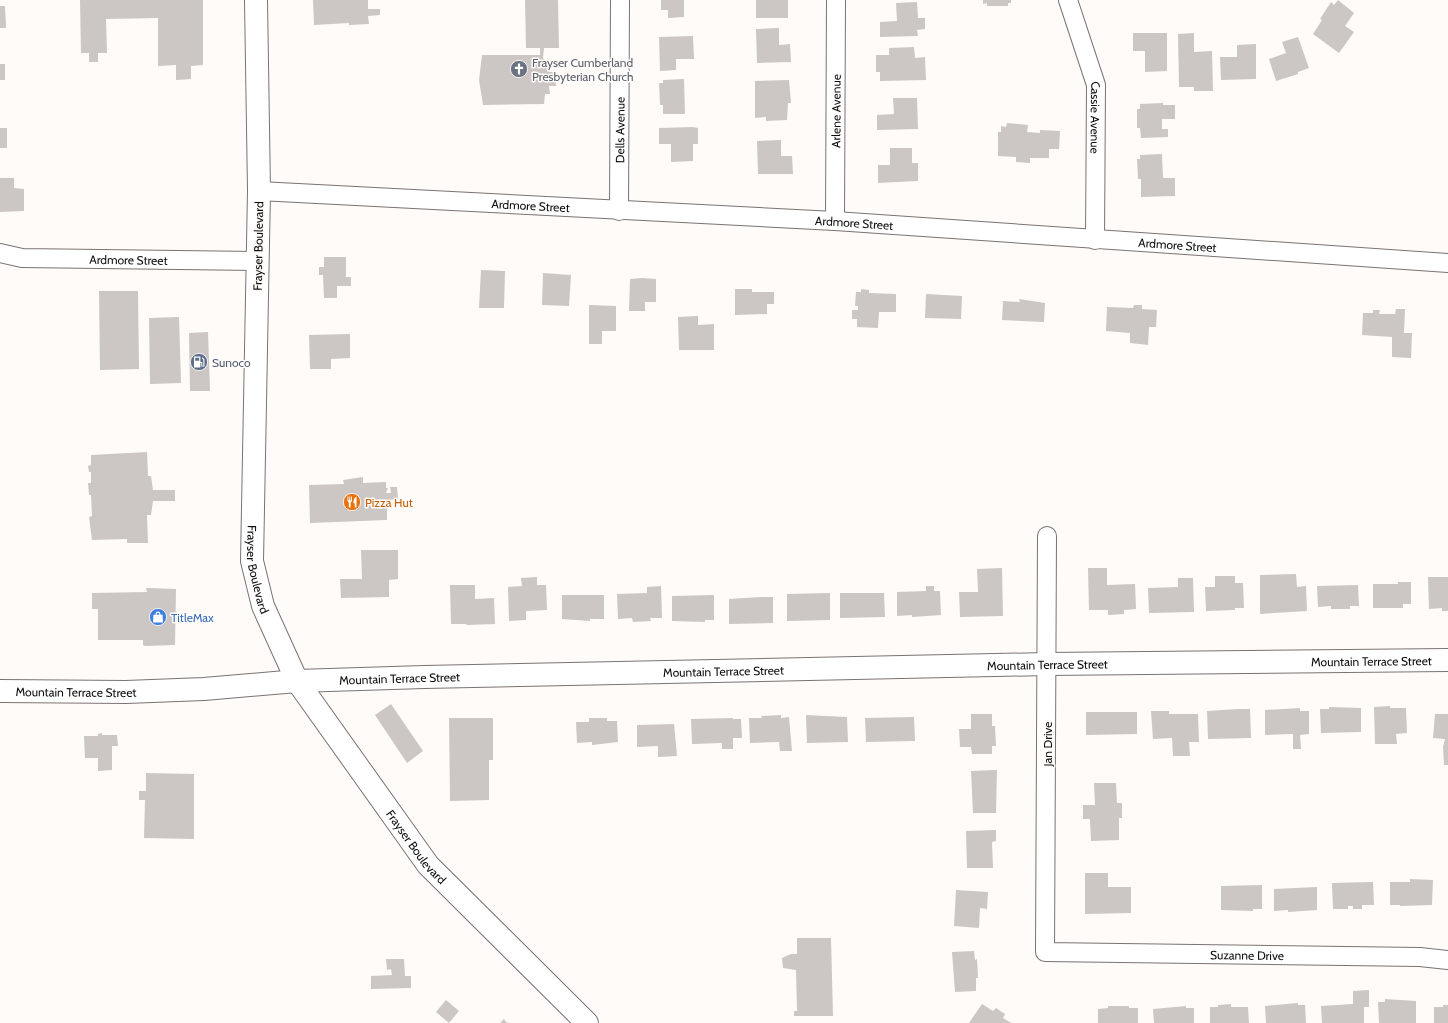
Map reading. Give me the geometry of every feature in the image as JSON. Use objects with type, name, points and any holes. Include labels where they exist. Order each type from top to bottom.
[{"type":"street","name":"Frayser Boulevard","points":[[256,0],[259,191],[252,561],[263,606],[297,681],[428,865],[587,1023]]},
{"type":"street","name":"Dells Avenue","points":[[619,211],[620,0]]},
{"type":"street","name":"Arlene Avenue","points":[[835,222],[836,0]]},
{"type":"street","name":"Cassie Avenue","points":[[1068,0],[1096,85],[1095,240]]},
{"type":"street","name":"Ardmore Street","points":[[259,191],[835,222],[1448,263]]},
{"type":"street","name":"Ardmore Street","points":[[0,253],[22,258],[258,261]]},
{"type":"street","name":"Jan Drive","points":[[1045,952],[1047,536]]},
{"type":"street","name":"Mountain Terrace Street","points":[[0,691],[126,692],[204,689],[297,681],[1047,664],[1448,660]]},
{"type":"street","name":"Suzanne Drive","points":[[1045,952],[1420,957],[1448,960]]},
{"type":"building","points":[[80,0],[203,0],[203,65],[191,66],[191,79],[176,80],[176,65],[158,66],[158,18],[106,19],[107,53],[98,53],[98,62],[89,62],[89,53],[81,53]]},
{"type":"building","points":[[313,0],[368,0],[368,9],[380,9],[380,15],[368,16],[369,24],[349,25],[349,23],[314,25]]},
{"type":"building","points":[[525,0],[558,0],[559,48],[544,48],[543,57],[545,64],[549,64],[549,72],[556,72],[556,86],[549,86],[550,94],[545,94],[544,104],[483,105],[479,80],[482,55],[540,55],[540,48],[526,48]]},
{"type":"building","points":[[661,0],[684,0],[684,17],[668,18],[668,10],[661,10]]},
{"type":"building","points":[[756,0],[788,0],[788,18],[756,18]]},
{"type":"building","points":[[983,0],[1011,0],[1011,3],[1008,3],[1008,6],[987,6],[987,3],[983,4]]},
{"type":"building","points":[[1338,0],[1354,13],[1345,26],[1354,32],[1339,53],[1313,34],[1322,20],[1320,19],[1331,2],[1334,5]]},
{"type":"building","points":[[917,2],[918,18],[925,18],[925,29],[917,30],[918,36],[880,37],[880,22],[897,21],[896,3]]},
{"type":"building","points":[[0,6],[5,6],[6,28],[0,28]]},
{"type":"building","points":[[779,28],[779,45],[790,44],[791,62],[757,63],[756,29]]},
{"type":"building","points":[[1133,33],[1167,33],[1167,71],[1145,72],[1145,51],[1133,51]]},
{"type":"building","points":[[1194,33],[1194,52],[1212,51],[1213,91],[1194,91],[1194,87],[1179,87],[1178,34]]},
{"type":"building","points":[[693,36],[694,59],[676,59],[676,70],[660,71],[659,37]]},
{"type":"building","points":[[1298,37],[1309,68],[1298,72],[1298,74],[1276,81],[1269,59],[1286,53],[1282,42]]},
{"type":"building","points":[[1256,44],[1256,79],[1221,80],[1220,57],[1237,57],[1237,45]]},
{"type":"building","points":[[914,47],[915,58],[925,57],[926,80],[880,81],[880,72],[876,72],[876,55],[889,55],[889,48]]},
{"type":"building","points":[[0,64],[5,64],[5,80],[0,80]]},
{"type":"building","points":[[684,79],[685,114],[663,114],[663,105],[660,105],[659,83],[663,83],[663,80]]},
{"type":"building","points":[[789,80],[791,103],[788,103],[787,120],[766,121],[766,117],[755,118],[755,81]]},
{"type":"building","points":[[893,98],[917,98],[918,129],[877,130],[877,115],[894,114]]},
{"type":"building","points":[[1163,103],[1163,105],[1175,105],[1175,119],[1162,119],[1162,129],[1168,129],[1168,137],[1141,138],[1140,128],[1137,128],[1137,109],[1140,109],[1140,104]]},
{"type":"building","points":[[1007,123],[1028,125],[1027,132],[1040,133],[1040,130],[1060,131],[1059,149],[1049,149],[1049,158],[1030,158],[1030,163],[1016,162],[1016,157],[998,156],[998,132],[1001,132],[1001,126],[1006,127]]},
{"type":"building","points":[[0,128],[7,128],[7,148],[0,148]]},
{"type":"building","points":[[659,128],[698,128],[698,144],[693,144],[693,161],[671,162],[671,144],[659,144]]},
{"type":"building","points":[[781,140],[781,156],[792,156],[793,174],[758,174],[757,141]]},
{"type":"building","points":[[890,148],[912,148],[912,163],[918,163],[918,181],[878,183],[878,165],[890,165]]},
{"type":"building","points":[[1162,154],[1163,178],[1175,178],[1175,196],[1141,197],[1141,179],[1138,179],[1137,159],[1140,159],[1140,155]]},
{"type":"building","points":[[0,178],[14,178],[14,188],[24,189],[24,211],[0,212]]},
{"type":"building","points":[[324,257],[346,257],[346,277],[351,277],[351,286],[337,286],[337,298],[324,298],[323,275],[319,275],[319,267],[324,267]]},
{"type":"building","points":[[481,270],[505,271],[504,308],[479,308]]},
{"type":"building","points":[[543,273],[571,275],[569,306],[542,305]]},
{"type":"building","points":[[630,279],[656,279],[656,302],[645,302],[645,311],[629,311]]},
{"type":"building","points":[[735,289],[752,289],[752,292],[774,292],[774,304],[767,304],[767,314],[735,315]]},
{"type":"building","points":[[861,289],[869,290],[869,293],[896,294],[896,312],[879,312],[878,328],[857,327],[857,319],[852,319],[852,310],[858,310],[858,306],[855,306],[856,292],[861,292]]},
{"type":"building","points":[[99,291],[138,291],[139,369],[100,370]]},
{"type":"building","points":[[926,294],[962,296],[961,319],[925,318]]},
{"type":"building","points":[[1019,299],[1045,303],[1044,322],[1002,320],[1003,301],[1020,302]]},
{"type":"building","points":[[589,305],[616,306],[616,331],[602,331],[602,344],[589,344]]},
{"type":"building","points":[[1134,305],[1142,305],[1142,309],[1157,310],[1156,327],[1149,327],[1148,345],[1130,343],[1130,333],[1106,331],[1107,307],[1133,308]]},
{"type":"building","points":[[1396,309],[1405,309],[1404,333],[1412,333],[1411,358],[1392,357],[1392,337],[1362,335],[1363,313],[1373,313],[1373,310],[1380,310],[1379,314],[1395,314]]},
{"type":"building","points":[[698,316],[698,325],[714,324],[714,350],[679,350],[678,317]]},
{"type":"building","points":[[179,317],[181,383],[150,384],[149,318]]},
{"type":"building","name":"Sunoco","points":[[208,332],[210,391],[190,391],[189,333]]},
{"type":"building","points":[[350,334],[350,358],[331,359],[331,369],[310,369],[309,335]]},
{"type":"building","points":[[147,452],[148,476],[151,476],[153,490],[175,490],[175,501],[153,501],[151,515],[147,515],[148,543],[127,543],[127,539],[92,540],[89,517],[92,516],[91,495],[89,495],[88,483],[91,483],[91,472],[89,472],[88,466],[91,465],[91,455]]},
{"type":"building","points":[[363,477],[363,483],[386,482],[386,488],[388,488],[386,493],[391,493],[390,487],[397,487],[398,499],[387,500],[387,520],[310,523],[309,485],[344,484],[343,480]]},
{"type":"building","points":[[361,550],[398,550],[398,579],[389,580],[389,597],[341,598],[340,579],[362,579]]},
{"type":"building","points":[[1002,568],[1003,616],[960,617],[959,592],[978,592],[977,569]]},
{"type":"building","points":[[1088,568],[1107,568],[1107,585],[1135,584],[1136,609],[1124,610],[1124,614],[1108,615],[1108,610],[1089,610]]},
{"type":"building","points":[[1296,574],[1297,587],[1306,586],[1307,611],[1260,614],[1260,575]]},
{"type":"building","points":[[1215,576],[1235,576],[1235,583],[1243,583],[1244,608],[1235,608],[1235,610],[1206,611],[1205,587],[1215,587]]},
{"type":"building","points":[[537,577],[537,585],[546,585],[547,610],[526,611],[526,620],[509,621],[508,587],[522,586],[521,578]]},
{"type":"building","points":[[1428,577],[1448,577],[1448,611],[1442,611],[1442,608],[1429,609]]},
{"type":"building","points":[[1178,578],[1193,578],[1194,612],[1149,613],[1148,588],[1178,587]]},
{"type":"building","points":[[1398,582],[1411,582],[1411,604],[1403,604],[1403,608],[1373,608],[1373,584],[1398,584]]},
{"type":"building","points":[[450,585],[475,585],[475,599],[494,598],[495,624],[451,624]]},
{"type":"building","points":[[1358,585],[1359,606],[1350,606],[1350,609],[1331,609],[1331,606],[1318,607],[1317,586]]},
{"type":"building","points":[[661,586],[662,618],[650,618],[651,621],[633,622],[632,618],[618,619],[617,594],[647,593],[647,587]]},
{"type":"building","points":[[926,586],[934,586],[934,591],[940,591],[941,615],[912,617],[912,615],[897,616],[897,592],[926,591]]},
{"type":"building","points":[[146,588],[176,589],[175,645],[145,646],[143,645],[143,640],[98,640],[98,609],[92,609],[92,593],[147,592]]},
{"type":"building","points":[[830,593],[830,620],[787,621],[787,594]]},
{"type":"building","points":[[840,593],[884,593],[885,617],[840,618]]},
{"type":"building","points":[[562,595],[604,595],[604,619],[590,619],[590,621],[562,619]]},
{"type":"building","points":[[714,595],[714,620],[705,620],[705,622],[672,621],[672,596]]},
{"type":"building","points":[[773,597],[773,623],[729,624],[729,599]]},
{"type":"building","points":[[391,704],[423,751],[407,763],[375,715]]},
{"type":"building","points":[[1390,706],[1390,708],[1406,708],[1407,733],[1396,734],[1397,744],[1375,744],[1374,707]]},
{"type":"building","points":[[1329,707],[1361,708],[1361,732],[1321,733],[1320,709],[1329,709]]},
{"type":"building","points":[[1300,708],[1300,711],[1309,711],[1309,734],[1300,735],[1301,749],[1293,749],[1293,734],[1265,735],[1265,710]]},
{"type":"building","points":[[1250,709],[1251,738],[1208,739],[1207,711]]},
{"type":"building","points":[[1151,711],[1169,711],[1169,714],[1198,714],[1199,742],[1189,742],[1190,756],[1173,756],[1172,738],[1153,739]]},
{"type":"building","points":[[1086,712],[1137,712],[1137,734],[1086,735]]},
{"type":"building","points":[[971,714],[992,714],[992,726],[995,726],[996,746],[992,746],[992,754],[972,754],[971,747],[960,747],[959,729],[971,729]]},
{"type":"building","points":[[1435,714],[1448,714],[1448,765],[1444,765],[1443,747],[1445,739],[1433,738]]},
{"type":"building","points":[[781,715],[781,718],[789,717],[792,751],[780,751],[779,742],[750,743],[749,718],[762,718],[761,716]]},
{"type":"building","points":[[806,715],[847,717],[848,742],[807,743]]},
{"type":"building","points":[[914,717],[915,741],[866,742],[865,718]]},
{"type":"building","points":[[449,718],[493,718],[493,760],[489,760],[489,800],[450,801]]},
{"type":"building","points":[[589,718],[607,718],[607,721],[617,721],[618,742],[592,745],[592,742],[577,743],[576,722],[589,722]]},
{"type":"building","points":[[691,719],[741,719],[742,738],[733,738],[733,749],[722,749],[722,743],[692,744]]},
{"type":"building","points":[[674,724],[677,756],[658,757],[658,746],[637,747],[637,725]]},
{"type":"building","points":[[102,733],[102,735],[117,735],[118,746],[112,746],[112,770],[98,771],[98,758],[85,758],[84,736],[98,736],[98,734]]},
{"type":"building","points":[[997,770],[996,813],[973,813],[971,771]]},
{"type":"building","points":[[146,773],[194,774],[194,839],[144,838],[145,800],[139,800],[139,791],[146,791]]},
{"type":"building","points":[[1094,783],[1116,783],[1117,803],[1122,803],[1122,818],[1119,818],[1119,840],[1091,841],[1090,819],[1083,819],[1083,805],[1095,805]]},
{"type":"building","points":[[996,830],[996,841],[992,842],[993,868],[967,868],[966,831]]},
{"type":"building","points":[[1085,873],[1108,873],[1108,887],[1131,887],[1131,913],[1085,914]]},
{"type":"building","points":[[1410,879],[1433,880],[1432,905],[1390,905],[1390,882],[1410,882]]},
{"type":"building","points":[[1373,882],[1374,905],[1362,905],[1362,909],[1353,909],[1353,906],[1348,906],[1348,909],[1333,909],[1332,883]]},
{"type":"building","points":[[1262,885],[1262,909],[1253,909],[1253,911],[1221,910],[1221,886]]},
{"type":"building","points":[[1317,887],[1317,910],[1288,912],[1288,910],[1274,911],[1274,889]]},
{"type":"building","points":[[956,890],[988,892],[987,909],[980,908],[979,928],[954,926]]},
{"type":"building","points":[[797,938],[831,938],[833,1016],[794,1016],[794,1011],[797,1011],[796,970],[783,968],[782,958],[791,954],[797,954]]},
{"type":"building","points":[[974,951],[975,960],[977,959],[978,978],[976,978],[976,991],[955,992],[952,952]]},
{"type":"building","points":[[386,959],[404,959],[405,976],[411,976],[411,988],[371,989],[371,976],[392,975],[391,969],[387,970]]},
{"type":"building","points":[[1369,990],[1369,1007],[1364,1007],[1364,1023],[1322,1023],[1321,1006],[1353,1004],[1353,991]]},
{"type":"building","points":[[1385,999],[1416,1001],[1416,1023],[1379,1023],[1378,1002],[1385,1002]]},
{"type":"building","points":[[446,1000],[459,1011],[449,1023],[436,1012]]},
{"type":"building","points":[[1298,1003],[1298,1005],[1305,1005],[1306,1023],[1266,1023],[1265,1006]]},
{"type":"building","points":[[982,1004],[993,1011],[996,1008],[1005,1014],[1003,1018],[1011,1023],[969,1023]]},
{"type":"building","points":[[1231,1004],[1231,1007],[1248,1007],[1249,1023],[1210,1023],[1210,1007]]},
{"type":"building","points":[[1443,1005],[1448,1005],[1448,1023],[1434,1023],[1434,1007],[1443,1007]]},
{"type":"building","points":[[1108,1006],[1129,1006],[1129,1008],[1138,1008],[1138,1023],[1098,1023],[1098,1009],[1108,1008]]},
{"type":"building","points":[[1186,1006],[1186,1008],[1194,1008],[1194,1023],[1154,1023],[1153,1009]]},
{"type":"building","points":[[504,1019],[506,1022],[509,1023],[500,1023]]},
{"type":"place","name":"Frayser Cumberland Presbyterian Church","points":[[519,69]]},
{"type":"place","name":"Sunoco","points":[[199,362]]},
{"type":"place","name":"Pizza Hut","points":[[352,502]]},
{"type":"place","name":"TitleMax","points":[[158,617]]}]
